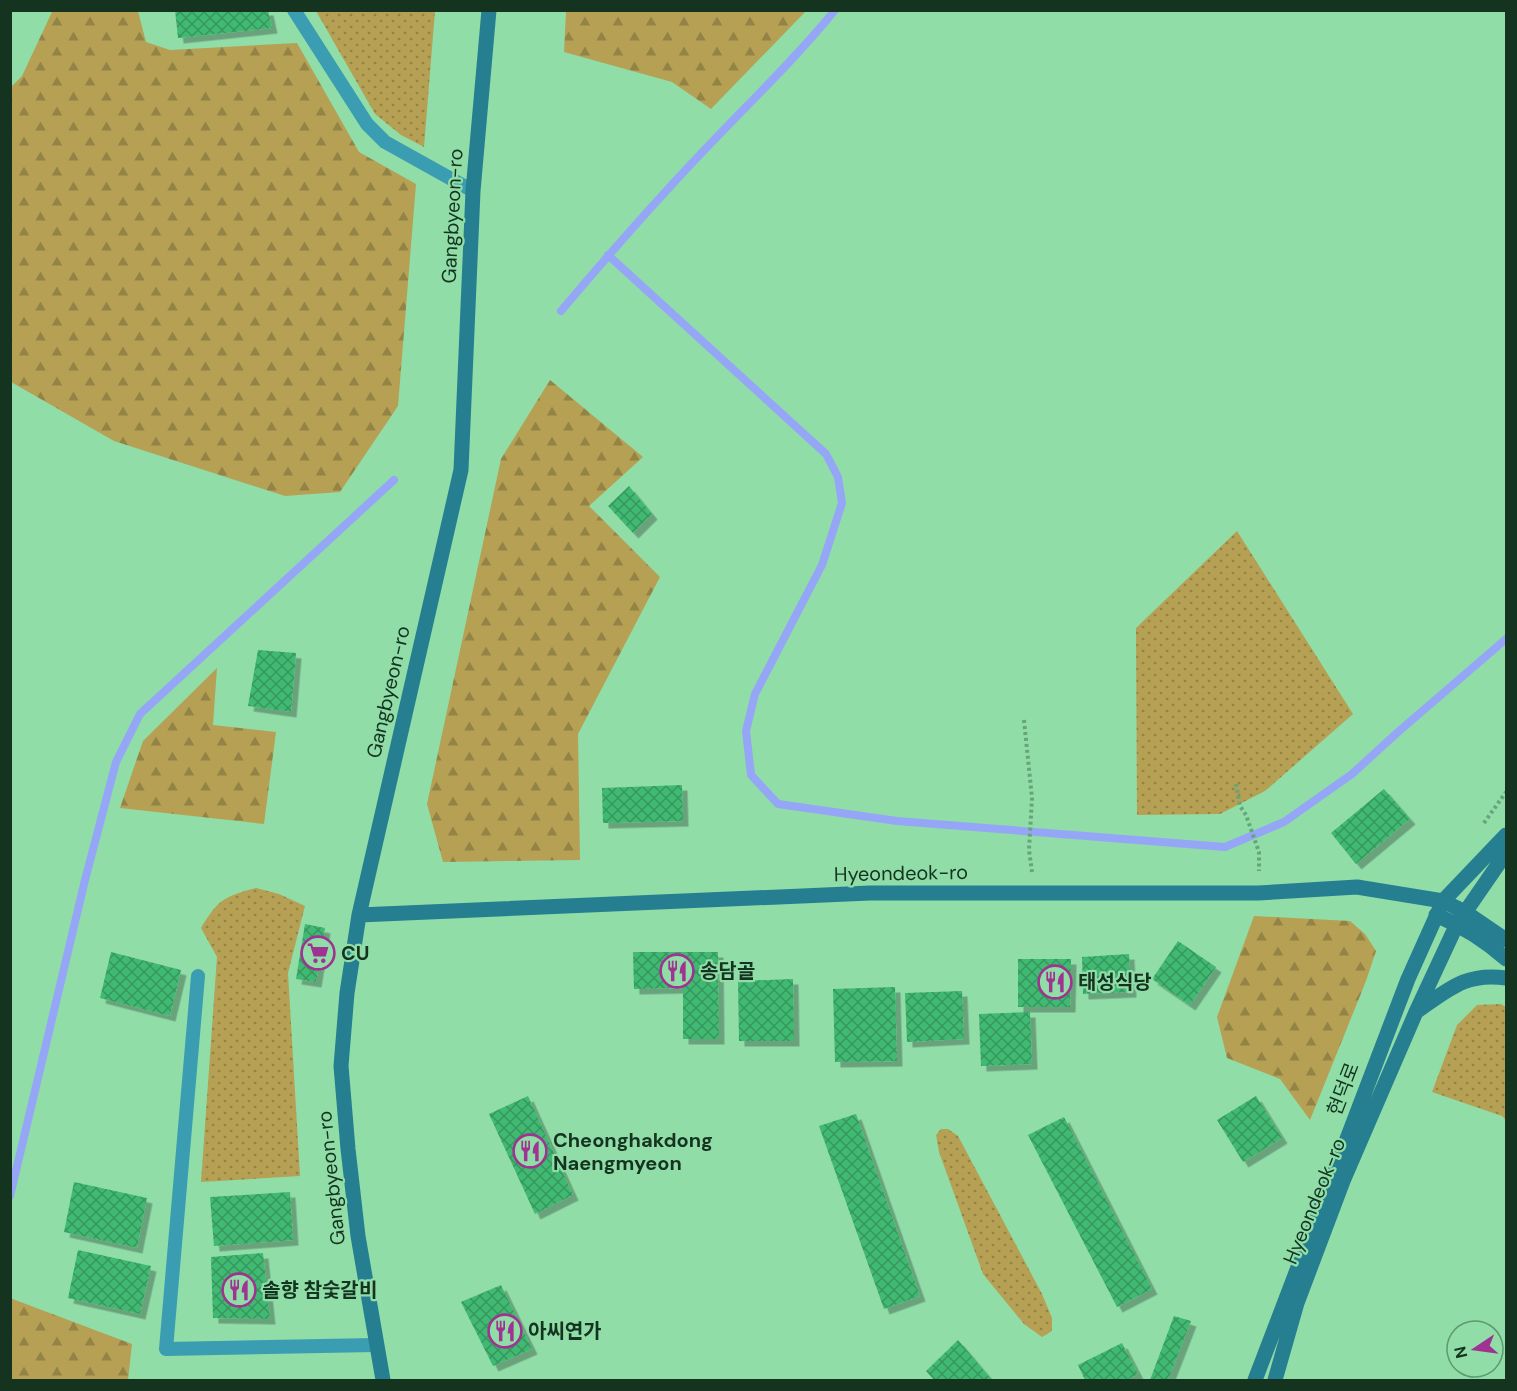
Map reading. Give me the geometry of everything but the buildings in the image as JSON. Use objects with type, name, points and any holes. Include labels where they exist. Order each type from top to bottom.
[{"type":"street","name":"Gangbyeon-ro","points":[[383,1380],[375,1345],[358,1236],[341,1066],[347,993],[359,915],[461,470],[473,190],[489,10]]},
{"type":"street","name":"현덕로","points":[[1255,1380],[1408,979],[1439,908],[1506,835]]},
{"type":"street","name":"Hyeondeok-ro","points":[[1275,1380],[1297,1303],[1342,1181],[1416,1012],[1461,918],[1506,853]]},
{"type":"street","name":"Hyeondeok-ro","points":[[359,915],[882,893],[1258,893],[1357,887],[1439,908],[1461,918]]},
{"type":"street","points":[[1461,918],[1506,940]]},
{"type":"street","points":[[1461,918],[1506,959]]},
{"type":"street","points":[[1416,1012],[1455,985],[1468,979],[1492,975],[1506,978]]},
{"type":"lane","points":[[294,10],[367,124],[385,142],[473,190]]},
{"type":"lane","points":[[198,976],[166,1349],[375,1345]]},
{"type":"path","points":[[1024,720],[1032,798],[1029,850]]},
{"type":"path","points":[[1236,784],[1240,806],[1246,815],[1259,852]]},
{"type":"green space","points":[[566,10],[806,11],[711,109],[672,82],[564,52]]},
{"type":"green space","points":[[138,11],[146,42],[170,50],[297,43],[359,152],[416,184],[398,406],[340,492],[285,496],[114,441],[11,382],[11,87],[22,76],[52,12]]},
{"type":"green space","points":[[316,11],[435,11],[424,147],[401,135],[375,114]]},
{"type":"green space","points":[[550,380],[643,457],[589,506],[660,577],[578,734],[580,860],[443,862],[427,804],[501,459]]},
{"type":"green space","points":[[1237,531],[1353,714],[1265,791],[1220,814],[1137,815],[1136,628]]},
{"type":"green space","points":[[217,668],[213,725],[276,732],[264,824],[120,808],[143,741]]},
{"type":"green space","points":[[256,888],[279,894],[305,906],[288,973],[300,1176],[201,1182],[217,957],[201,928],[223,900]]},
{"type":"green space","points":[[1254,916],[1350,921],[1365,934],[1376,951],[1310,1120],[1280,1079],[1227,1058],[1217,1017]]},
{"type":"green space","points":[[1501,1004],[1506,1007],[1506,1120],[1502,1116],[1432,1092],[1457,1025],[1477,1005]]},
{"type":"green space","points":[[941,1129],[948,1129],[958,1136],[1042,1294],[1052,1318],[1052,1331],[1042,1337],[1024,1324],[983,1274],[939,1152],[936,1135]]},
{"type":"green space","points":[[10,1298],[132,1344],[128,1380],[11,1380]]},
{"type":"waterway","points":[[561,311],[693,162],[791,61],[835,10]]},
{"type":"waterway","points":[[608,255],[826,454],[838,477],[842,503],[822,565],[755,694],[746,731],[751,775],[778,804],[897,821],[1225,847],[1284,822],[1352,774],[1506,639]]},
{"type":"waterway","points":[[10,1196],[85,880],[116,762],[140,714],[394,480]]},
{"type":"place","name":"CU","points":[[318,953]]},
{"type":"place","name":"송담골","points":[[677,971]]},
{"type":"place","name":"태성식당","points":[[1055,982]]},
{"type":"place","name":"Cheonghakdong Naengmyeon","points":[[530,1151]]},
{"type":"place","name":"솔향 참숯갈비","points":[[239,1290]]},
{"type":"place","name":"아씨연가","points":[[505,1331]]}]
